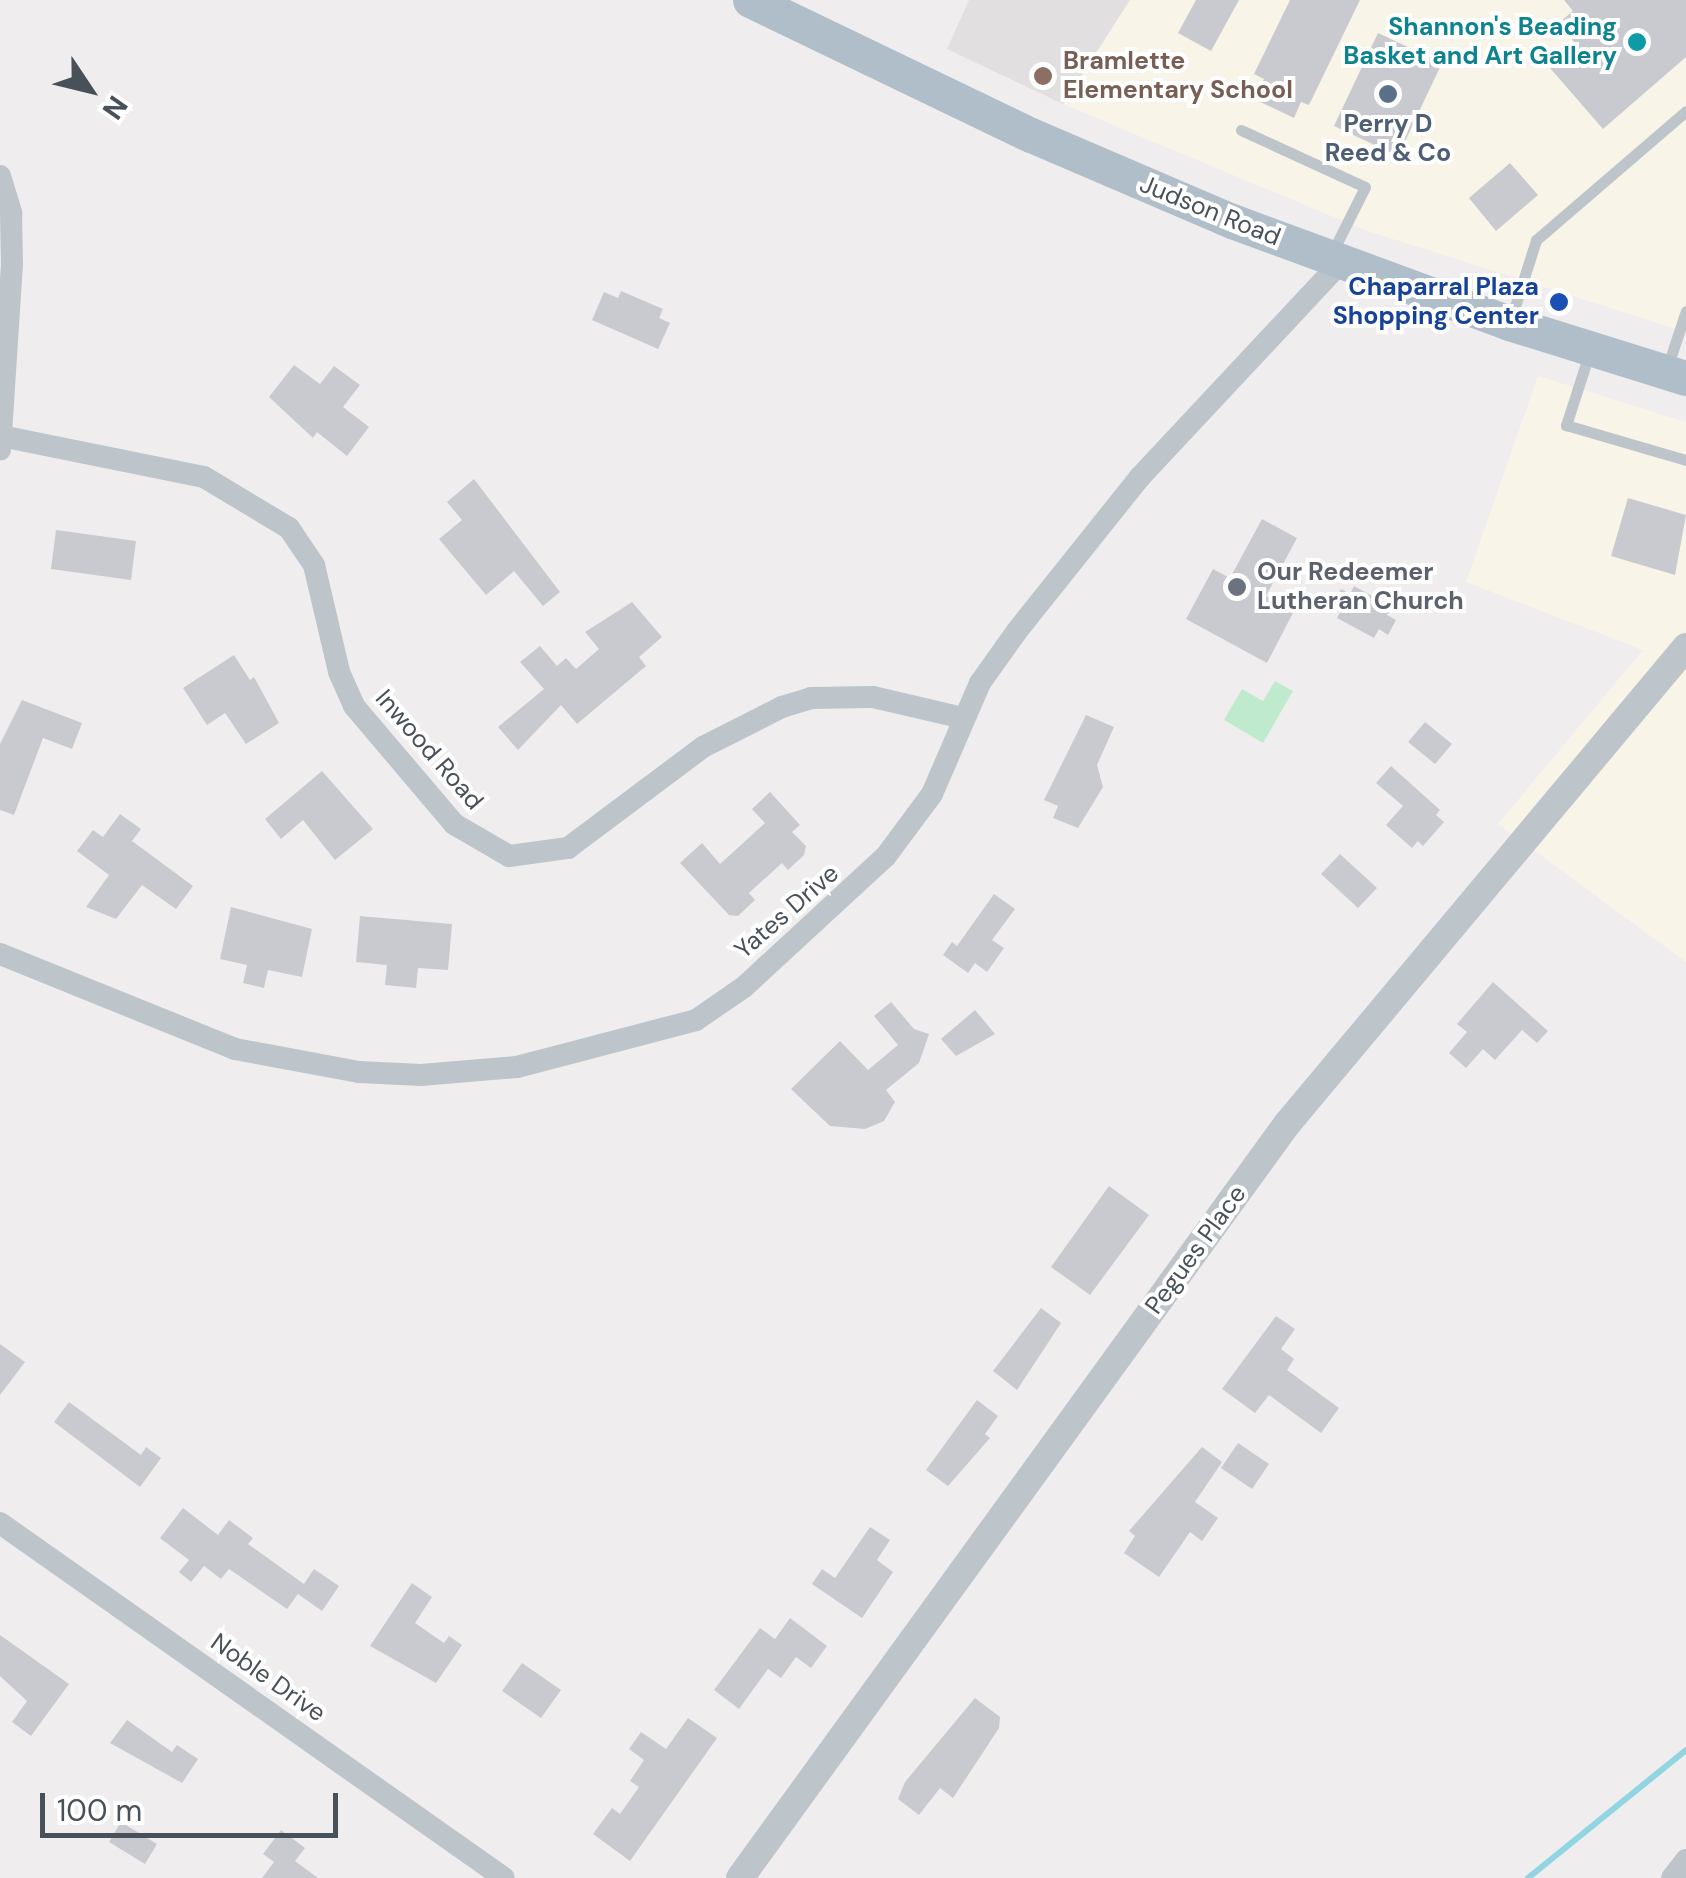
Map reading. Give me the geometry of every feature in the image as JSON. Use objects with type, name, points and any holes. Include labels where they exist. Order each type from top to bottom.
[{"type":"main road","name":"Judson Road","points":[[750,0],[1046,142],[1335,261],[1590,350],[1676,375]]},
{"type":"street","points":[[0,176],[12,245],[0,450]]},
{"type":"street","name":"Yates Drive","points":[[0,954],[235,1049],[359,1072],[468,1074],[657,1034],[712,1010],[866,878],[932,794],[963,718],[996,659],[1140,477],[1335,261]]},
{"type":"street","name":"Inwood Road","points":[[1,436],[204,477],[289,528],[314,565],[338,672],[354,706],[454,824],[508,856],[568,848],[702,747],[782,707],[812,698],[873,697],[963,718]]},
{"type":"street","name":"Pegues Place","points":[[740,1878],[1286,1124],[1686,647]]},
{"type":"street","name":"Noble Drive","points":[[0,1523],[504,1878]]},
{"type":"street","points":[[1672,1878],[1686,1860]]},
{"type":"lane","points":[[1510,323],[1536,240],[1686,111]]},
{"type":"lane","points":[[1241,130],[1365,187],[1335,261]]},
{"type":"lane","points":[[1676,375],[1686,311]]},
{"type":"lane","points":[[1590,350],[1566,425],[1686,460]]},
{"type":"shaded area","name":"Bramlette Elementary School","points":[[969,0],[1130,0],[1063,104],[947,49]]},
{"type":"shaded area","points":[[1130,0],[1686,0],[1686,332],[1365,230],[1063,104]]},
{"type":"shaded area","points":[[1538,376],[1686,422],[1686,962],[1498,824],[1643,650],[1466,582]]},
{"type":"green space","points":[[1275,681],[1293,691],[1263,743],[1224,720],[1242,689],[1263,701]]},
{"type":"building","points":[[1196,0],[1239,0],[1211,51],[1178,33]]},
{"type":"building","points":[[1290,0],[1360,0],[1309,105],[1301,102],[1294,118],[1254,99],[1264,79],[1254,74]]},
{"type":"building","points":[[1564,0],[1686,0],[1686,57],[1603,129],[1550,68],[1576,45],[1560,22],[1573,11]]},
{"type":"building","name":"Perry D Reed & Co","points":[[1378,33],[1442,63],[1398,156],[1334,126]]},
{"type":"building","points":[[1510,163],[1538,195],[1496,231],[1469,198]]},
{"type":"building","points":[[621,291],[663,309],[659,318],[670,323],[658,349],[592,320],[604,292],[618,298]]},
{"type":"building","points":[[294,365],[320,384],[334,366],[360,385],[343,407],[369,427],[347,456],[317,432],[313,438],[269,397]]},
{"type":"building","points":[[474,479],[560,592],[543,606],[514,571],[486,595],[439,539],[462,520],[447,502]]},
{"type":"building","points":[[1628,498],[1686,515],[1675,575],[1611,556]]},
{"type":"building","name":"Our Redeemer Lutheran Church","points":[[1262,519],[1297,538],[1266,596],[1294,611],[1267,663],[1186,619],[1213,569],[1230,578]]},
{"type":"building","points":[[56,530],[136,541],[131,580],[51,569]]},
{"type":"building","points":[[1354,586],[1392,607],[1387,615],[1396,620],[1388,635],[1379,629],[1374,638],[1337,618],[1340,612],[1331,607],[1341,589],[1350,594]]},
{"type":"building","points":[[632,602],[662,637],[639,657],[646,666],[577,724],[561,705],[518,750],[498,727],[544,689],[520,662],[540,646],[557,666],[566,658],[576,669],[599,649],[585,632]]},
{"type":"building","points":[[234,655],[250,680],[254,677],[279,723],[246,744],[225,713],[207,725],[183,688]]},
{"type":"building","points":[[22,700],[82,723],[72,749],[43,738],[14,815],[0,810],[0,744]]},
{"type":"building","points":[[1086,715],[1114,727],[1097,765],[1103,787],[1078,828],[1053,818],[1058,806],[1044,800]]},
{"type":"building","points":[[1425,722],[1452,744],[1435,764],[1408,742]]},
{"type":"building","points":[[1391,766],[1440,810],[1436,815],[1444,822],[1423,846],[1418,841],[1412,848],[1386,825],[1403,806],[1376,783]]},
{"type":"building","points":[[322,771],[373,829],[335,860],[303,820],[281,839],[265,819]]},
{"type":"building","points":[[770,792],[800,825],[792,832],[806,846],[804,855],[788,870],[782,863],[749,893],[755,900],[738,916],[729,915],[680,863],[702,843],[720,864],[765,823],[752,809]]},
{"type":"building","points":[[120,814],[141,829],[132,841],[193,886],[176,909],[142,885],[116,919],[86,907],[109,875],[77,851],[93,830],[103,837]]},
{"type":"building","points":[[1340,854],[1377,888],[1358,908],[1321,874]]},
{"type":"building","points":[[994,894],[1015,909],[992,940],[1004,948],[987,972],[975,963],[968,973],[943,955],[952,942],[957,946]]},
{"type":"building","points":[[231,907],[312,929],[302,977],[268,970],[264,988],[243,983],[247,965],[220,959]]},
{"type":"building","points":[[360,916],[452,924],[448,970],[418,968],[416,988],[385,985],[387,965],[356,962]]},
{"type":"building","points":[[1493,982],[1548,1031],[1537,1043],[1522,1030],[1495,1060],[1483,1049],[1466,1068],[1449,1053],[1467,1032],[1457,1024]]},
{"type":"building","points":[[891,1002],[914,1029],[929,1034],[919,1063],[886,1090],[895,1102],[884,1121],[865,1129],[830,1126],[791,1089],[840,1041],[868,1070],[898,1045],[874,1016]]},
{"type":"building","points":[[975,1010],[995,1034],[956,1056],[941,1039]]},
{"type":"building","points":[[1109,1186],[1149,1215],[1090,1295],[1051,1267]]},
{"type":"building","points":[[1041,1308],[1061,1323],[1017,1390],[993,1371]]},
{"type":"building","points":[[1276,1316],[1295,1329],[1281,1349],[1294,1359],[1287,1370],[1339,1408],[1321,1433],[1269,1395],[1255,1413],[1222,1389]]},
{"type":"building","points":[[0,1344],[25,1362],[0,1395]]},
{"type":"building","points":[[977,1400],[998,1416],[985,1434],[990,1438],[948,1486],[926,1470]]},
{"type":"building","points":[[69,1402],[141,1455],[146,1447],[161,1458],[140,1487],[54,1422]]},
{"type":"building","points":[[1238,1443],[1269,1464],[1252,1489],[1221,1468]]},
{"type":"building","points":[[1202,1447],[1222,1462],[1195,1502],[1218,1518],[1202,1541],[1190,1532],[1159,1577],[1124,1553],[1135,1536],[1129,1531]]},
{"type":"building","points":[[183,1508],[218,1535],[229,1520],[253,1538],[248,1544],[304,1584],[314,1569],[339,1586],[322,1611],[298,1594],[287,1609],[229,1569],[221,1579],[204,1566],[191,1582],[179,1572],[189,1560],[160,1538]]},
{"type":"building","points":[[870,1527],[890,1540],[877,1560],[893,1572],[862,1618],[812,1584],[822,1569],[835,1578]]},
{"type":"building","points":[[412,1583],[432,1597],[415,1623],[444,1643],[449,1636],[462,1645],[436,1683],[370,1646]]},
{"type":"building","points":[[790,1618],[827,1646],[811,1668],[796,1657],[781,1678],[768,1669],[739,1709],[714,1690],[760,1628],[775,1639]]},
{"type":"building","points":[[0,1635],[69,1684],[31,1736],[12,1722],[27,1701],[0,1676]]},
{"type":"building","points":[[522,1663],[561,1690],[541,1718],[502,1691]]},
{"type":"building","points":[[975,1698],[1000,1717],[999,1728],[953,1798],[940,1788],[919,1815],[898,1799],[905,1782]]},
{"type":"building","points":[[688,1718],[717,1738],[630,1861],[593,1834],[612,1808],[620,1814],[639,1787],[630,1781],[644,1760],[629,1749],[641,1732],[666,1749]]},
{"type":"building","points":[[127,1720],[172,1752],[177,1745],[198,1759],[182,1783],[110,1743]]},
{"type":"building","points":[[121,1822],[157,1844],[145,1864],[109,1842]]},
{"type":"building","points":[[281,1830],[305,1848],[295,1861],[318,1878],[262,1878],[274,1862],[263,1854]]},
{"type":"waterway","points":[[1528,1878],[1686,1750]]},
{"type":"place","name":"Shannon's Beading Basket and Art Gallery","points":[[1637,42]]},
{"type":"place","name":"Bramlette Elementary School","points":[[1043,76]]},
{"type":"place","name":"Perry D Reed & Co","points":[[1388,94]]},
{"type":"place","name":"Chaparral Plaza Shopping Center","points":[[1559,302]]},
{"type":"place","name":"Our Redeemer Lutheran Church","points":[[1237,587]]}]
